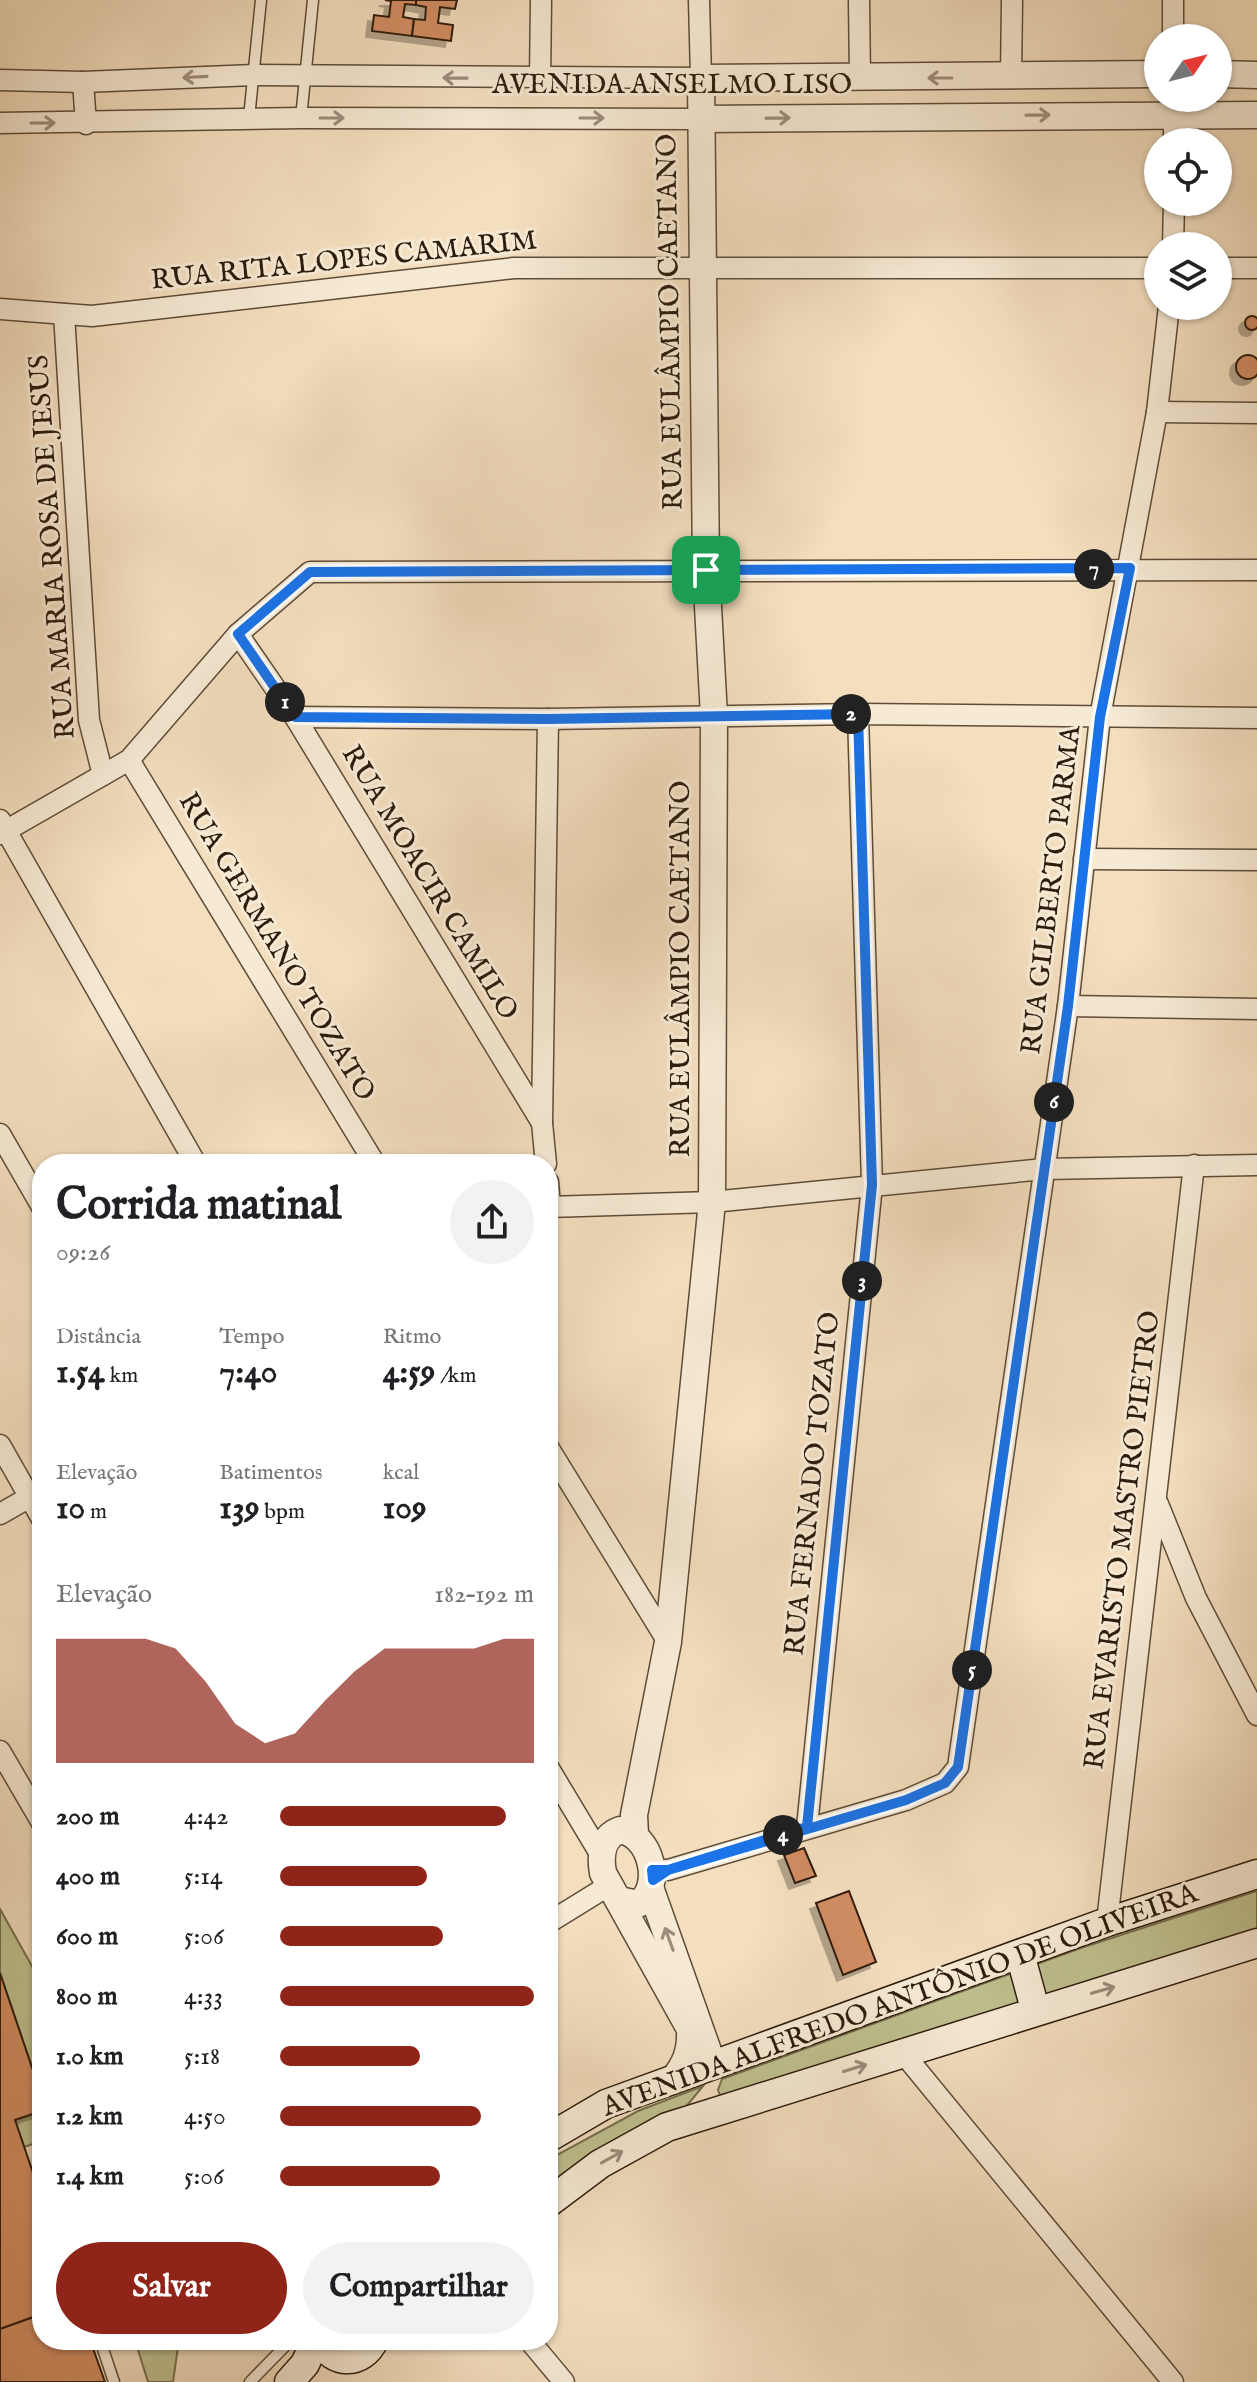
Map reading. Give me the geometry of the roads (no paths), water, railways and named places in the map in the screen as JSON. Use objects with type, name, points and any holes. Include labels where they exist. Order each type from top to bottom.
[{"type":"main road","name":"AVENIDA ALFREDO ANTÔNIO DE OLIVEIRA","points":[[558,2132],[606,2104],[1107,1922],[1257,1874]]},
{"type":"main road","name":"AVENIDA ALFREDO ANTÔNIO DE OLIVEIRA","points":[[558,2196],[600,2164],[667,2127],[1035,2009],[1257,1943]]},
{"type":"main road","points":[[1020,1954],[1035,2009]]},
{"type":"main road","points":[[667,2127],[700,2099],[711,2083],[713,2065]]},
{"type":"main road","points":[[289,2382],[313,2350]]},
{"type":"main road","points":[[328,2350],[341,2371],[369,2350]]},
{"type":"street","points":[[540,80],[541,0]]},
{"type":"street","points":[[699,0],[701,78]]},
{"type":"street","points":[[859,0],[860,78]]},
{"type":"street","points":[[1011,78],[1012,0]]},
{"type":"street","points":[[1173,0],[1173,24]]},
{"type":"street","name":"AVENIDA ANSELMO LISO","points":[[0,80],[83,82],[254,75],[540,80],[1144,74]]},
{"type":"street","points":[[1232,74],[1257,75]]},
{"type":"street","name":"RUA EULÂMPIO CAETANO","points":[[615,1837],[668,1642],[712,1202],[714,716],[706,570],[701,78]]},
{"type":"street","points":[[83,82],[86,124]]},
{"type":"street","name":"AVENIDA ANSELMO LISO","points":[[0,123],[86,124],[249,118],[700,119],[1144,107]]},
{"type":"street","name":"AVENIDA ANSELMO LISO","points":[[1229,112],[1257,115]]},
{"type":"street","name":"RUA RITA LOPES CAMARIM","points":[[0,309],[92,316],[500,269],[701,266],[1144,268]]},
{"type":"street","points":[[1232,268],[1257,268]]},
{"type":"street","name":"RUA MARIA ROSA DE JESUS","points":[[64,314],[89,720],[103,775]]},
{"type":"street","name":"RUA GILBERTO PARMA","points":[[807,1827],[906,1800],[945,1783],[958,1767],[1068,1006],[1100,717],[1157,412],[1167,320]]},
{"type":"street","points":[[1157,412],[1257,413]]},
{"type":"street","points":[[190,1154],[2,828],[129,760],[238,634],[310,572],[1257,570]]},
{"type":"street","name":"RUA MOACIR CAMILO","points":[[238,634],[295,717],[542,1123]]},
{"type":"street","points":[[295,717],[548,719],[858,714],[1257,718]]},
{"type":"street","name":"RUA FERNADO TOZATO","points":[[807,1827],[872,1185],[858,714]]},
{"type":"street","points":[[545,1154],[542,1123],[548,719]]},
{"type":"street","name":"RUA GERMANO TOZATO","points":[[129,760],[369,1154]]},
{"type":"street","points":[[1084,859],[1257,860]]},
{"type":"street","points":[[1068,1006],[1257,1009]]},
{"type":"street","points":[[0,1134],[32,1190]]},
{"type":"street","name":"RUA EVARISTO MASTRO PIETRO","points":[[1107,1922],[1194,1165]]},
{"type":"street","points":[[558,1207],[712,1202],[1044,1169],[1257,1165]]},
{"type":"street","points":[[0,1445],[32,1489]]},
{"type":"street","points":[[558,1463],[668,1642]]},
{"type":"street","points":[[0,1514],[32,1496]]},
{"type":"street","points":[[1156,1501],[1196,1598],[1257,1715]]},
{"type":"street","points":[[0,1751],[32,1806]]},
{"type":"street","points":[[558,1777],[615,1837],[644,1848],[713,2065]]},
{"type":"street","points":[[558,1918],[610,1892],[638,1904],[656,1878],[807,1827]]},
{"type":"street","points":[[615,1837],[610,1892],[690,2029],[691,2050],[672,2081]]},
{"type":"street","points":[[903,2053],[1173,2382]]},
{"type":"street","points":[[537,2350],[564,2382]]},
{"type":"lane","points":[[249,118],[261,0]]},
{"type":"lane","points":[[301,118],[313,0]]},
{"type":"lane","points":[[103,2350],[114,2382]]},
{"type":"lane","points":[[250,2382],[281,2350]]}]
